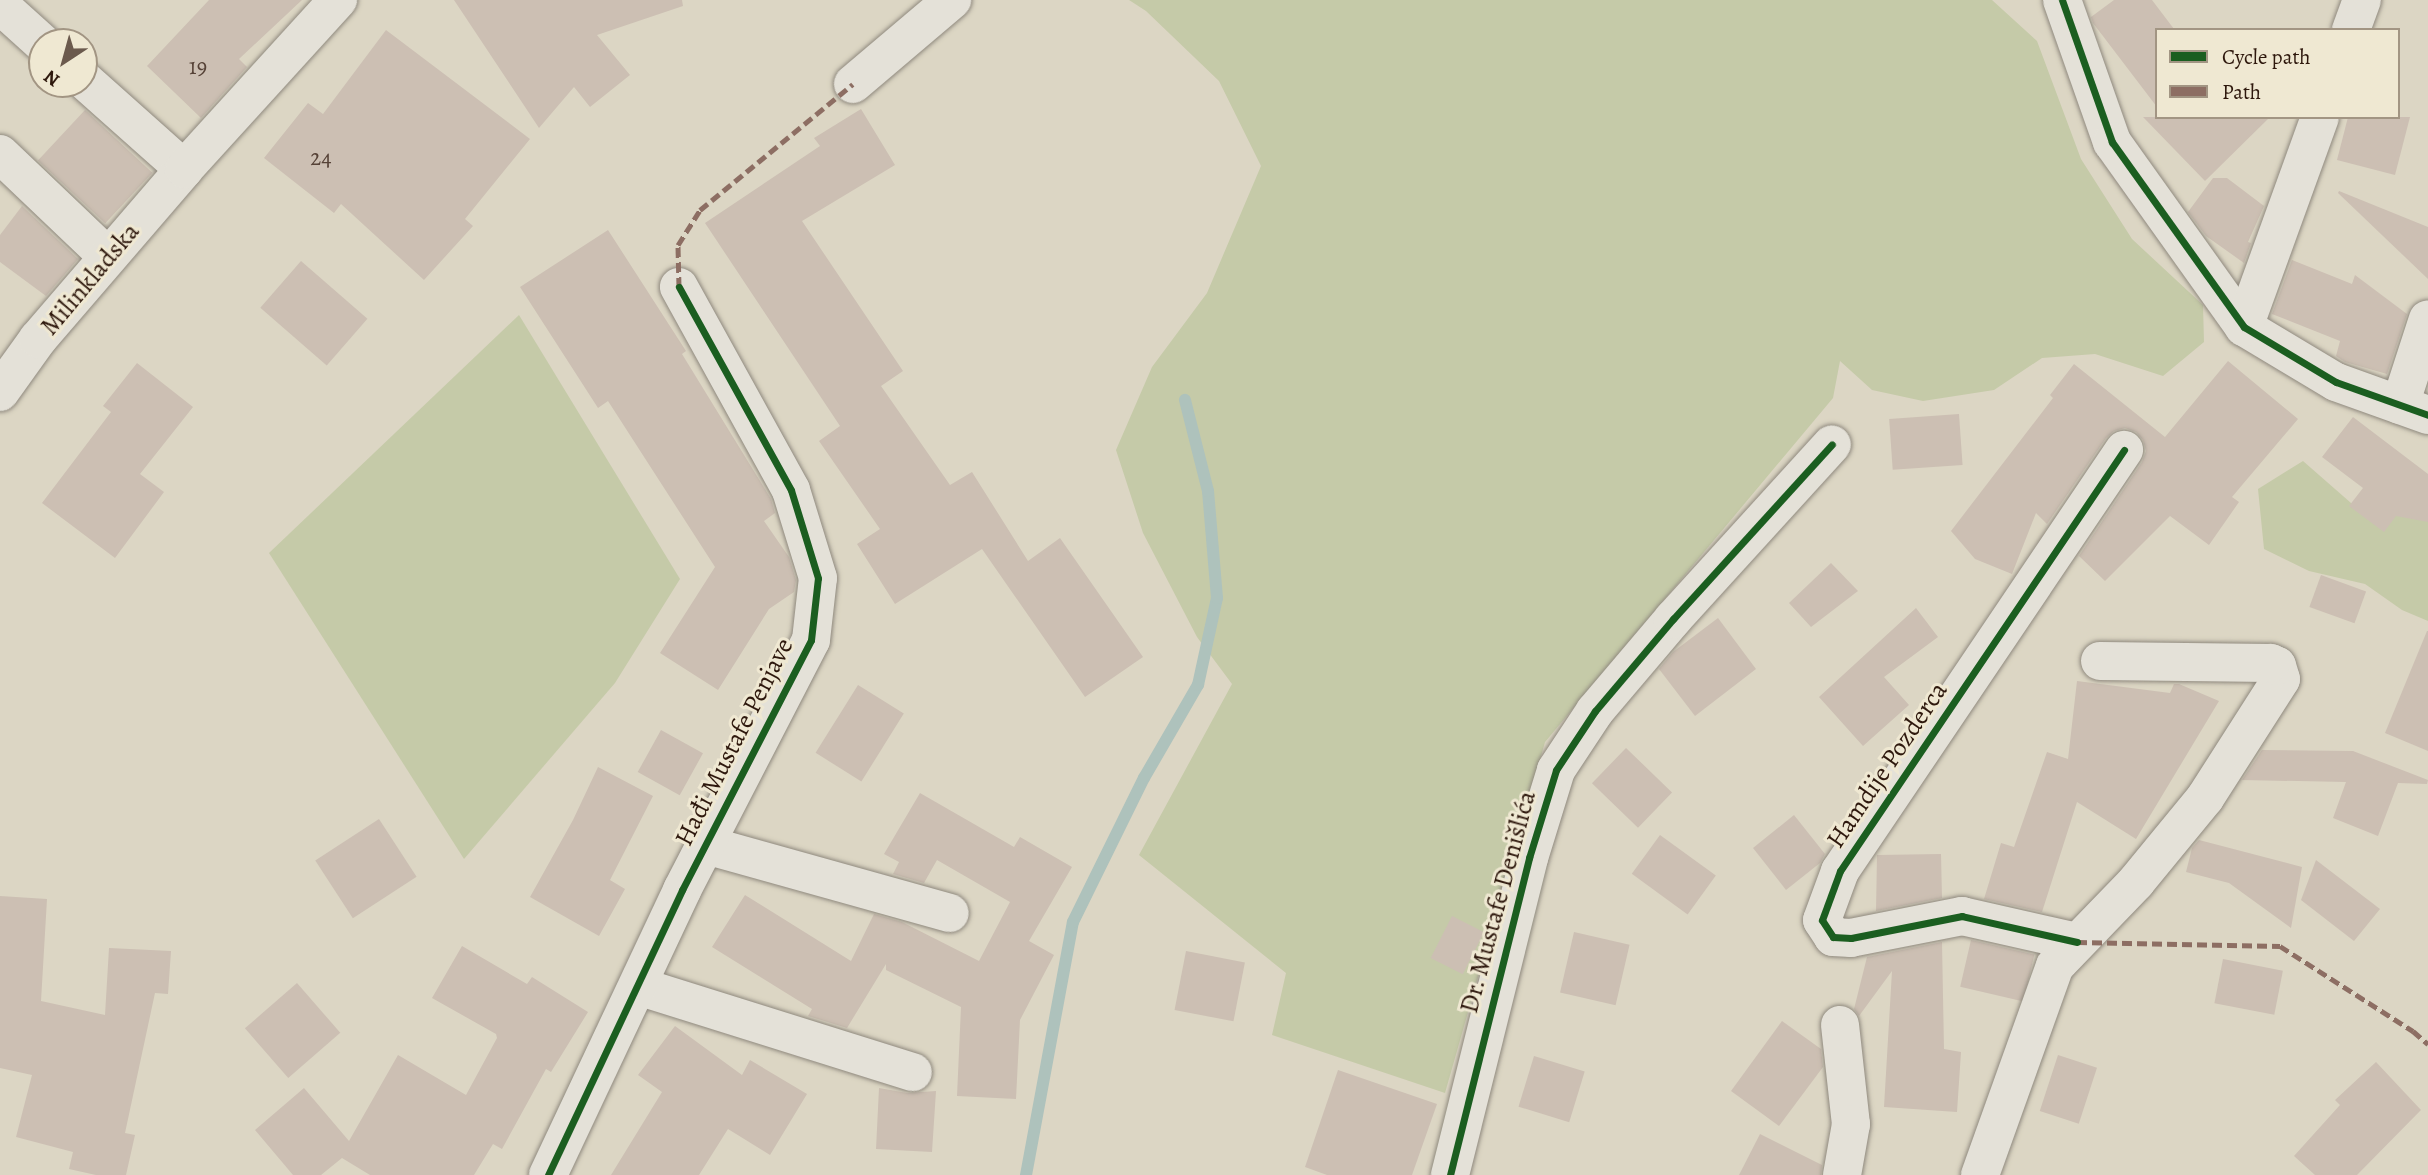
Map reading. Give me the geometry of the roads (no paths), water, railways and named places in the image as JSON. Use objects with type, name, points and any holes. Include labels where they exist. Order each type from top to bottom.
[{"type":"street","name":"Milinkladska","points":[[0,392],[38,339],[108,257],[338,0]]},
{"type":"street","points":[[853,84],[952,0]]},
{"type":"street","points":[[2062,0],[2112,142],[2244,327],[2336,382],[2414,410],[2428,319]]},
{"type":"street","points":[[2352,28],[2362,0]]},
{"type":"street","points":[[0,5],[28,30]]},
{"type":"street","points":[[98,92],[184,169]]},
{"type":"street","points":[[2244,327],[2319,119]]},
{"type":"street","points":[[0,154],[108,257]]},
{"type":"street","name":"Hađi Mustafe Penjave","points":[[548,1175],[706,845],[811,640],[818,578],[791,491],[679,287]]},
{"type":"street","name":"Dr. Mustafe Denišlića","points":[[1450,1175],[1529,858],[1556,770],[1603,701],[1673,619],[1832,444]]},
{"type":"street","name":"Hamdije Pozderca","points":[[2077,942],[1962,916],[1851,939],[1833,937],[1822,920],[1840,871],[2124,450]]},
{"type":"street","points":[[1980,1175],[2055,966],[2136,882],[2205,798],[2281,679],[2277,666],[2271,663],[2100,661]]},
{"type":"street","points":[[706,845],[950,912]]},
{"type":"street","points":[[638,986],[913,1072]]},
{"type":"street","points":[[1840,1025],[1850,1124],[1842,1175]]},
{"type":"waterway","points":[[1026,1175],[1073,922],[1144,778],[1198,685],[1217,598],[1208,491],[1185,400]]}]
